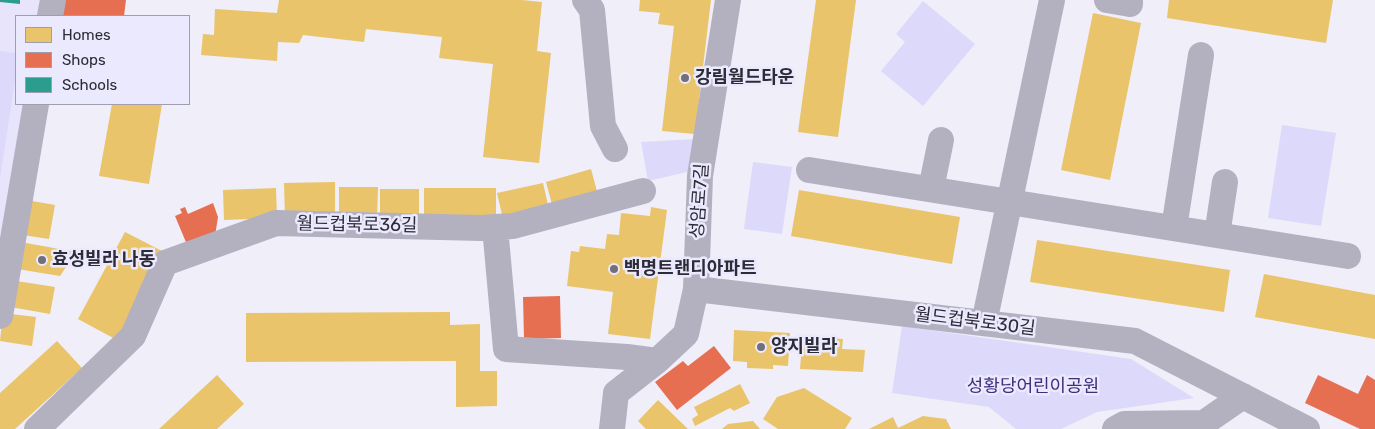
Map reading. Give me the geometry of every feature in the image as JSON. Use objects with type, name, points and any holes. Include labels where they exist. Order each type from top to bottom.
[{"type":"street","points":[[50,15],[53,0]]},
{"type":"street","points":[[585,0],[592,10],[604,126],[614,149]]},
{"type":"street","name":"성암로7길","points":[[612,429],[616,393],[657,361],[686,334],[696,289],[700,176],[728,0]]},
{"type":"street","points":[[984,323],[1052,0]]},
{"type":"street","points":[[1108,0],[1130,4],[1130,0]]},
{"type":"street","points":[[1174,228],[1201,55]]},
{"type":"street","points":[[0,316],[36,105]]},
{"type":"street","points":[[931,189],[941,140]]},
{"type":"street","points":[[809,170],[1348,256]]},
{"type":"street","points":[[1218,235],[1225,182]]},
{"type":"street","name":"월드컵북로36길","points":[[37,429],[133,336],[165,263],[276,223],[481,228],[513,226],[643,191]]},
{"type":"street","points":[[495,227],[506,349],[627,357],[657,361]]},
{"type":"street","name":"월드컵북로30길","points":[[696,289],[1135,341],[1307,429]]},
{"type":"street","points":[[1115,429],[1124,424],[1204,423],[1243,396]]},
{"type":"shaded area","points":[[0,0],[53,0],[50,15],[15,15],[15,105],[36,105],[0,316]]},
{"type":"green space","points":[[923,1],[975,44],[923,106],[881,71],[905,42],[896,34]]},
{"type":"green space","points":[[0,51],[15,53],[15,81],[0,179]]},
{"type":"green space","points":[[1282,125],[1336,133],[1321,226],[1268,218]]},
{"type":"green space","points":[[696,139],[691,171],[648,181],[641,142]]},
{"type":"green space","points":[[753,162],[792,167],[782,234],[744,229]]},
{"type":"green space","name":"성황당어린이공원","points":[[902,326],[1131,359],[1194,398],[1097,412],[1061,429],[1016,429],[989,407],[892,393]]},
{"type":"building: Homes","points":[[279,0],[522,0],[542,2],[537,51],[551,53],[539,163],[483,157],[493,64],[439,58],[442,37],[366,29],[364,42],[303,35],[299,43],[278,42],[277,61],[201,55],[203,34],[214,35],[215,9],[277,13]]},
{"type":"building: Homes","name":"강림월드타운","points":[[640,0],[711,0],[695,134],[662,131],[674,26],[658,24],[660,13],[639,11]]},
{"type":"building: Homes","points":[[816,0],[856,0],[838,137],[798,132]]},
{"type":"building: Homes","points":[[1169,0],[1333,0],[1326,43],[1167,18]]},
{"type":"building: Homes","points":[[1093,13],[1141,23],[1110,180],[1061,170]]},
{"type":"building: Homes","points":[[112,105],[162,105],[149,184],[99,176]]},
{"type":"building: Homes","points":[[591,169],[598,195],[553,208],[546,182]]},
{"type":"building: Homes","points":[[335,182],[335,217],[285,218],[284,183]]},
{"type":"building: Homes","points":[[543,183],[549,209],[504,223],[497,193]]},
{"type":"building: Homes","points":[[339,187],[378,187],[377,219],[339,218]]},
{"type":"building: Homes","points":[[276,188],[277,218],[224,220],[223,190]]},
{"type":"building: Homes","points":[[424,188],[496,188],[496,218],[424,218]]},
{"type":"building: Homes","points":[[380,189],[419,189],[419,218],[380,219]]},
{"type":"building: Homes","points":[[799,190],[960,217],[952,264],[791,236]]},
{"type":"building: Homes","points":[[32,201],[55,205],[49,239],[16,234]]},
{"type":"building: Homes","name":"백명트랜디아파트","points":[[651,207],[667,210],[650,339],[608,334],[613,292],[567,286],[571,251],[579,252],[580,246],[605,249],[607,234],[619,235],[621,213],[650,216]]},
{"type":"building: Homes","points":[[125,232],[164,252],[117,340],[78,319]]},
{"type":"building: Homes","points":[[1037,240],[1230,270],[1224,312],[1030,282]]},
{"type":"building: Homes","name":"효성빌라 나동","points":[[15,241],[76,252],[60,276],[11,268]]},
{"type":"building: Homes","points":[[1264,274],[1375,295],[1375,339],[1255,317]]},
{"type":"building: Homes","points":[[10,280],[55,287],[50,314],[5,306]]},
{"type":"building: Homes","points":[[450,312],[450,325],[480,324],[480,371],[497,371],[497,406],[456,407],[456,361],[246,362],[246,313]]},
{"type":"building: Homes","points":[[3,313],[36,317],[32,346],[0,341]]},
{"type":"building: Homes","name":"양지빌라","points":[[734,330],[790,333],[788,366],[773,365],[773,369],[747,368],[747,362],[733,361]]},
{"type":"building: Homes","points":[[819,337],[843,339],[842,349],[865,350],[863,372],[800,369],[802,344],[818,345]]},
{"type":"building: Homes","points":[[57,341],[82,368],[15,429],[0,429],[0,393]]},
{"type":"building: Homes","points":[[217,375],[244,404],[217,429],[159,429]]},
{"type":"building: Homes","points":[[740,384],[750,403],[734,411],[730,408],[695,426],[692,419],[698,415],[694,407]]},
{"type":"building: Homes","points":[[804,388],[852,418],[845,429],[778,429],[763,419],[777,397]]},
{"type":"building: Homes","points":[[658,400],[688,429],[646,429],[638,421]]},
{"type":"building: Homes","points":[[923,416],[946,419],[951,429],[869,429],[893,417],[898,428]]},
{"type":"building: Homes","points":[[753,421],[760,429],[722,429],[728,424]]},
{"type":"building: Shops","points":[[58,0],[126,0],[124,15],[56,15]]},
{"type":"building: Shops","points":[[213,203],[218,217],[215,236],[188,247],[175,216],[182,213],[180,209],[185,207],[188,214]]},
{"type":"building: Shops","points":[[560,296],[561,338],[524,339],[523,297]]},
{"type":"building: Shops","points":[[714,346],[731,368],[677,410],[655,382],[683,361],[688,366]]},
{"type":"building: Shops","points":[[1318,375],[1358,394],[1367,375],[1375,380],[1375,429],[1360,429],[1305,403]]},
{"type":"building: Schools","points":[[0,0],[20,0],[20,4],[0,2]]},
{"type":"place","name":"강림월드타운","points":[[685,78]]},
{"type":"place","name":"효성빌라 나동","points":[[42,260]]},
{"type":"place","name":"백명트랜디아파트","points":[[614,269]]},
{"type":"place","name":"양지빌라","points":[[761,347]]}]
